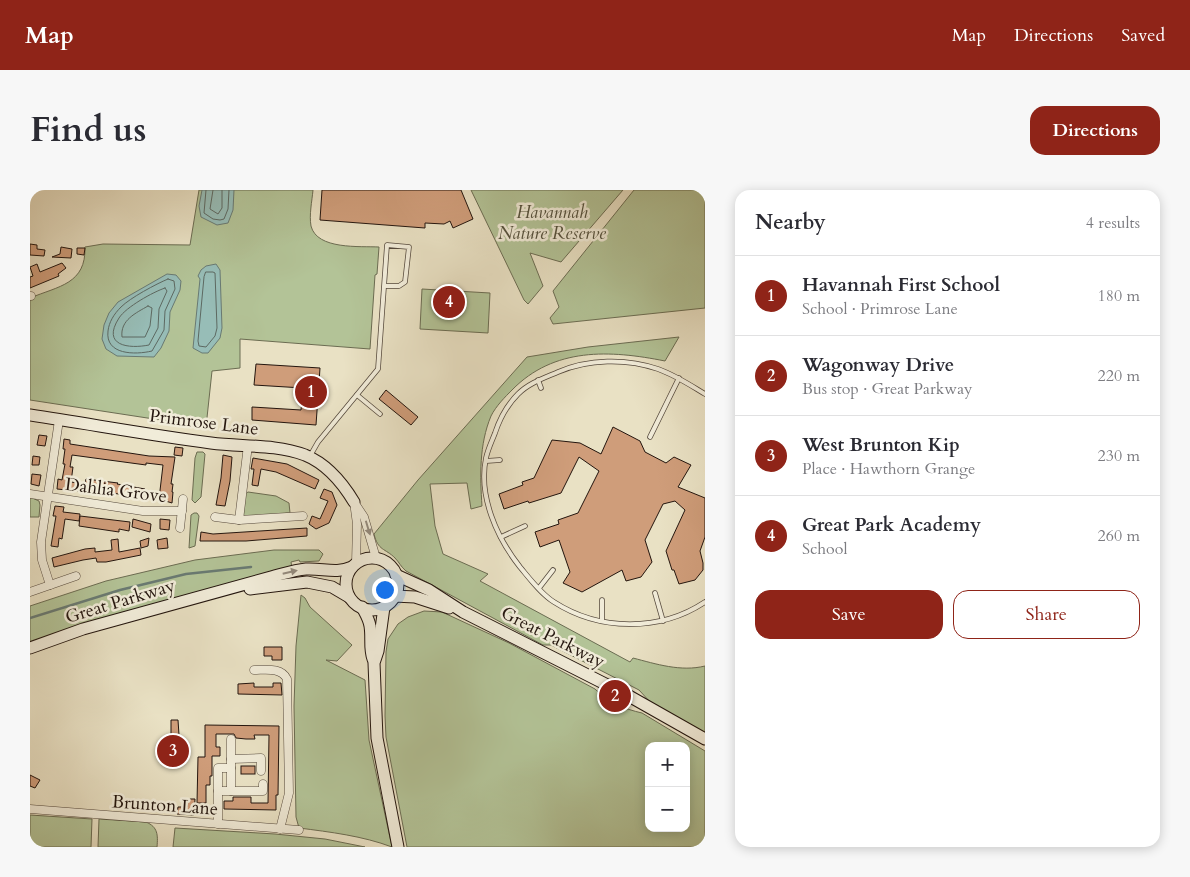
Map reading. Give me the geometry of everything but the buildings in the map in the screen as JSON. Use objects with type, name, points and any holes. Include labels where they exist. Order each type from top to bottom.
[{"type":"street","name":"Primrose Lane","points":[[30,415],[212,443],[280,449],[309,458],[330,471],[346,489],[364,516],[376,558]]},
{"type":"street","points":[[50,585],[42,560],[41,542],[59,420]]},
{"type":"street","points":[[239,520],[248,445]]},
{"type":"street","name":"Dahlia Grove","points":[[30,494],[143,511],[182,512]]},
{"type":"street","name":"Dahlia Grove","points":[[180,528],[183,499]]},
{"type":"street","points":[[349,597],[346,581],[354,565],[356,524],[354,502]]},
{"type":"street","points":[[215,516],[239,520],[282,522],[303,516]]},
{"type":"street","name":"Great Parkway","points":[[30,648],[83,629],[299,570],[315,569],[337,572],[366,559],[376,558],[386,562],[396,575],[429,590],[463,612],[629,696],[705,739]]},
{"type":"street","points":[[374,663],[378,651],[384,607],[394,596],[397,586],[396,575]]},
{"type":"street","points":[[30,592],[76,576]]},
{"type":"street","name":"Great Parkway","points":[[192,598],[273,585],[307,582],[332,587],[362,607]]},
{"type":"street","name":"Great Parkway","points":[[394,596],[415,597],[463,612]]},
{"type":"street","points":[[362,607],[372,609],[384,607]]},
{"type":"street","points":[[362,607],[370,626],[370,652],[374,663],[377,738],[398,847]]},
{"type":"street","points":[[254,670],[278,670],[287,679],[289,793],[280,829]]},
{"type":"street","points":[[231,739],[231,791]]},
{"type":"street","points":[[231,758],[261,758],[261,771]]},
{"type":"street","points":[[218,824],[218,768],[231,768]]},
{"type":"street","points":[[218,791],[263,791],[263,784]]},
{"type":"street","name":"Brunton Lane","points":[[30,810],[299,830]]},
{"type":"lane","points":[[309,458],[318,442],[378,369],[384,286],[387,245],[409,247],[405,282],[399,286],[384,286]]},
{"type":"lane","points":[[705,394],[679,378],[657,369],[624,362],[595,362],[566,368],[538,380],[519,393],[502,415],[486,461],[484,481],[488,504],[512,557],[553,602],[584,616],[615,624],[642,624],[663,621],[678,616],[705,602]]},
{"type":"lane","points":[[650,437],[679,378]]},
{"type":"lane","points":[[538,380],[541,388]]},
{"type":"lane","points":[[357,395],[380,414]]},
{"type":"lane","points":[[486,461],[500,460]]},
{"type":"lane","points":[[502,537],[525,526]]},
{"type":"lane","points":[[539,588],[554,570]]},
{"type":"lane","points":[[655,593],[663,621]]},
{"type":"lane","points":[[602,600],[602,620]]},
{"type":"green space","points":[[199,190],[313,190],[310,222],[315,234],[330,243],[379,247],[377,274],[375,275],[370,349],[240,339],[240,368],[212,371],[206,427],[30,400],[30,298],[69,282],[76,276],[81,269],[85,247],[103,244],[190,245]]},
{"type":"green space","name":"Havannah Nature Reserve","points":[[471,190],[623,190],[561,262],[530,253],[543,286],[528,304],[524,300]]},
{"type":"green space","points":[[634,190],[705,190],[705,308],[553,324],[550,318],[559,307],[553,291]]},
{"type":"green space","points":[[422,289],[490,293],[488,333],[420,329]]},
{"type":"green space","points":[[679,337],[665,361],[624,355],[584,355],[564,359],[528,376],[495,409],[487,427],[481,461],[482,506],[471,509],[467,483],[430,484],[435,526],[443,554],[488,574],[480,581],[630,662],[633,658],[678,668],[705,666],[705,733],[651,703],[639,690],[551,645],[543,645],[406,571],[395,558],[378,544],[374,534],[418,480],[527,357],[588,347]]},
{"type":"green space","points":[[197,452],[205,454],[201,497],[195,503],[192,500]]},
{"type":"green space","points":[[248,492],[276,496],[289,503],[290,513],[246,517],[243,514],[245,494]]},
{"type":"green space","points":[[30,497],[39,501],[39,517],[30,517]]},
{"type":"green space","points":[[197,513],[199,516],[195,546],[189,548],[191,515]]},
{"type":"green space","points":[[274,550],[319,550],[323,554],[319,561],[300,562],[299,560],[291,562],[292,568],[30,643],[30,606],[106,581],[195,560]]},
{"type":"green space","points":[[301,595],[310,607],[352,645],[337,661],[326,660],[365,680],[369,740],[392,847],[358,837],[299,828],[296,817],[294,706],[296,646]]},
{"type":"green space","points":[[424,611],[442,612],[509,643],[595,689],[605,698],[642,713],[705,751],[705,847],[407,847],[386,737],[385,716],[386,652],[388,639],[398,624],[408,617]]},
{"type":"green space","points":[[30,815],[92,819],[91,847],[30,847]]},
{"type":"green space","points":[[99,819],[146,822],[155,829],[157,847],[98,847]]},
{"type":"green space","points":[[175,828],[325,839],[365,847],[173,847]]},
{"type":"water","points":[[202,190],[234,190],[233,210],[228,223],[217,225],[201,217],[199,206]]},
{"type":"water","points":[[216,264],[220,270],[222,328],[220,338],[208,353],[202,353],[193,348],[200,279],[198,276],[206,266]]},
{"type":"water","points":[[167,274],[176,275],[181,281],[180,290],[170,312],[169,331],[161,348],[154,357],[117,356],[106,349],[102,339],[104,325],[109,313],[118,302]]},
{"type":"waterway","points":[[30,618],[120,590],[186,574],[251,567]]},
{"type":"place","name":"Great Park Academy","points":[[449,302]]},
{"type":"place","name":"Havannah First School","points":[[311,392]]},
{"type":"place","name":"Wagonway Drive","points":[[615,696]]},
{"type":"place","name":"West Brunton Kip","points":[[173,751]]}]
